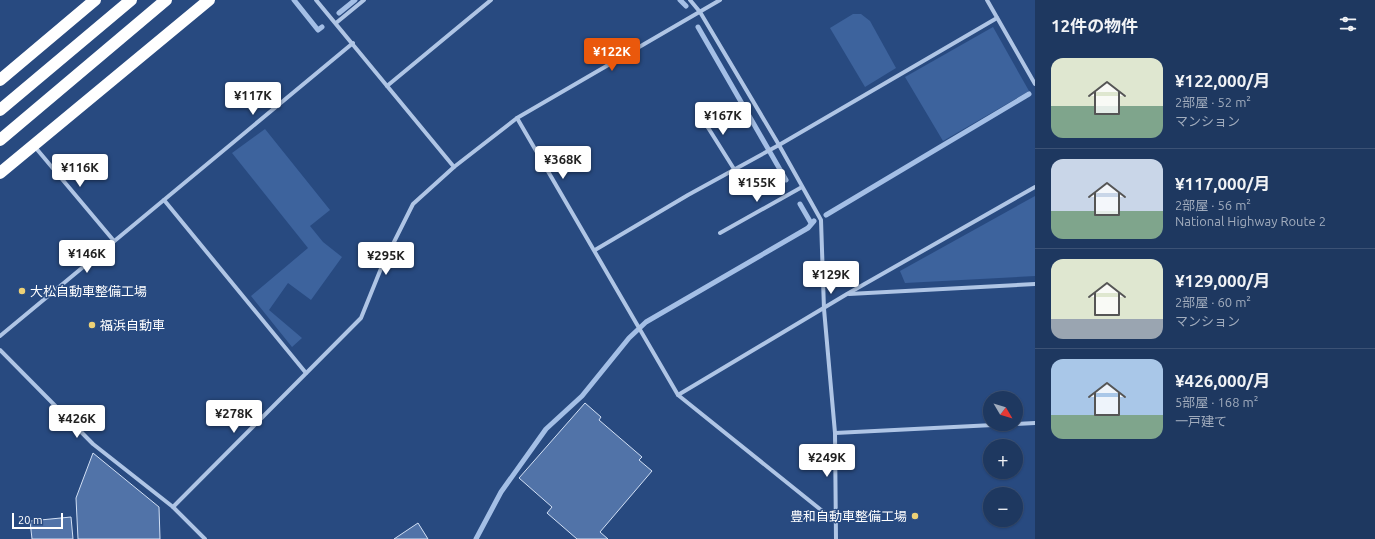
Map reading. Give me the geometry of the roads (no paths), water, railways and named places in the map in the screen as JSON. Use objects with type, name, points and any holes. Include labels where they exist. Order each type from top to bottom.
[{"type":"highway","points":[[0,80],[95,0]]},
{"type":"highway","points":[[0,110],[130,0]]},
{"type":"highway","points":[[0,140],[166,0]]},
{"type":"highway","points":[[0,173],[209,0]]},
{"type":"street","points":[[316,0],[454,166]]},
{"type":"street","points":[[336,23],[364,0]]},
{"type":"street","points":[[387,86],[492,0]]},
{"type":"street","points":[[690,0],[700,12],[779,145],[821,220],[824,309],[835,433],[836,539]]},
{"type":"street","points":[[173,507],[361,318],[382,266],[413,204],[454,166],[517,118],[720,0]]},
{"type":"street","points":[[987,0],[1035,84]]},
{"type":"street","points":[[595,250],[688,195],[769,151],[997,18]]},
{"type":"street","points":[[0,336],[353,43]]},
{"type":"street","points":[[697,110],[734,170]]},
{"type":"street","points":[[517,118],[678,395],[836,522]]},
{"type":"street","points":[[33,145],[114,242]]},
{"type":"street","points":[[678,395],[847,294],[1035,186]]},
{"type":"street","points":[[720,233],[802,187]]},
{"type":"street","points":[[164,200],[306,373]]},
{"type":"street","points":[[847,294],[1035,284]]},
{"type":"street","points":[[0,350],[93,444],[173,507],[205,539]]},
{"type":"street","points":[[835,433],[1035,423]]},
{"type":"waterway","points":[[294,0],[318,30],[322,27]]},
{"type":"waterway","points":[[339,13],[355,0]]},
{"type":"waterway","points":[[680,0],[686,6]]},
{"type":"waterway","points":[[698,27],[786,180]]},
{"type":"waterway","points":[[826,215],[1029,94]]},
{"type":"waterway","points":[[800,204],[811,223]]},
{"type":"waterway","points":[[476,539],[501,492],[546,429],[582,396],[629,338],[646,322],[808,228],[814,221]]},
{"type":"place","name":"大松自動車整備工場","points":[[22,291]]},
{"type":"place","name":"福浜自動車","points":[[92,325]]},
{"type":"place","name":"豊和自動車整備工場","points":[[915,516]]}]
